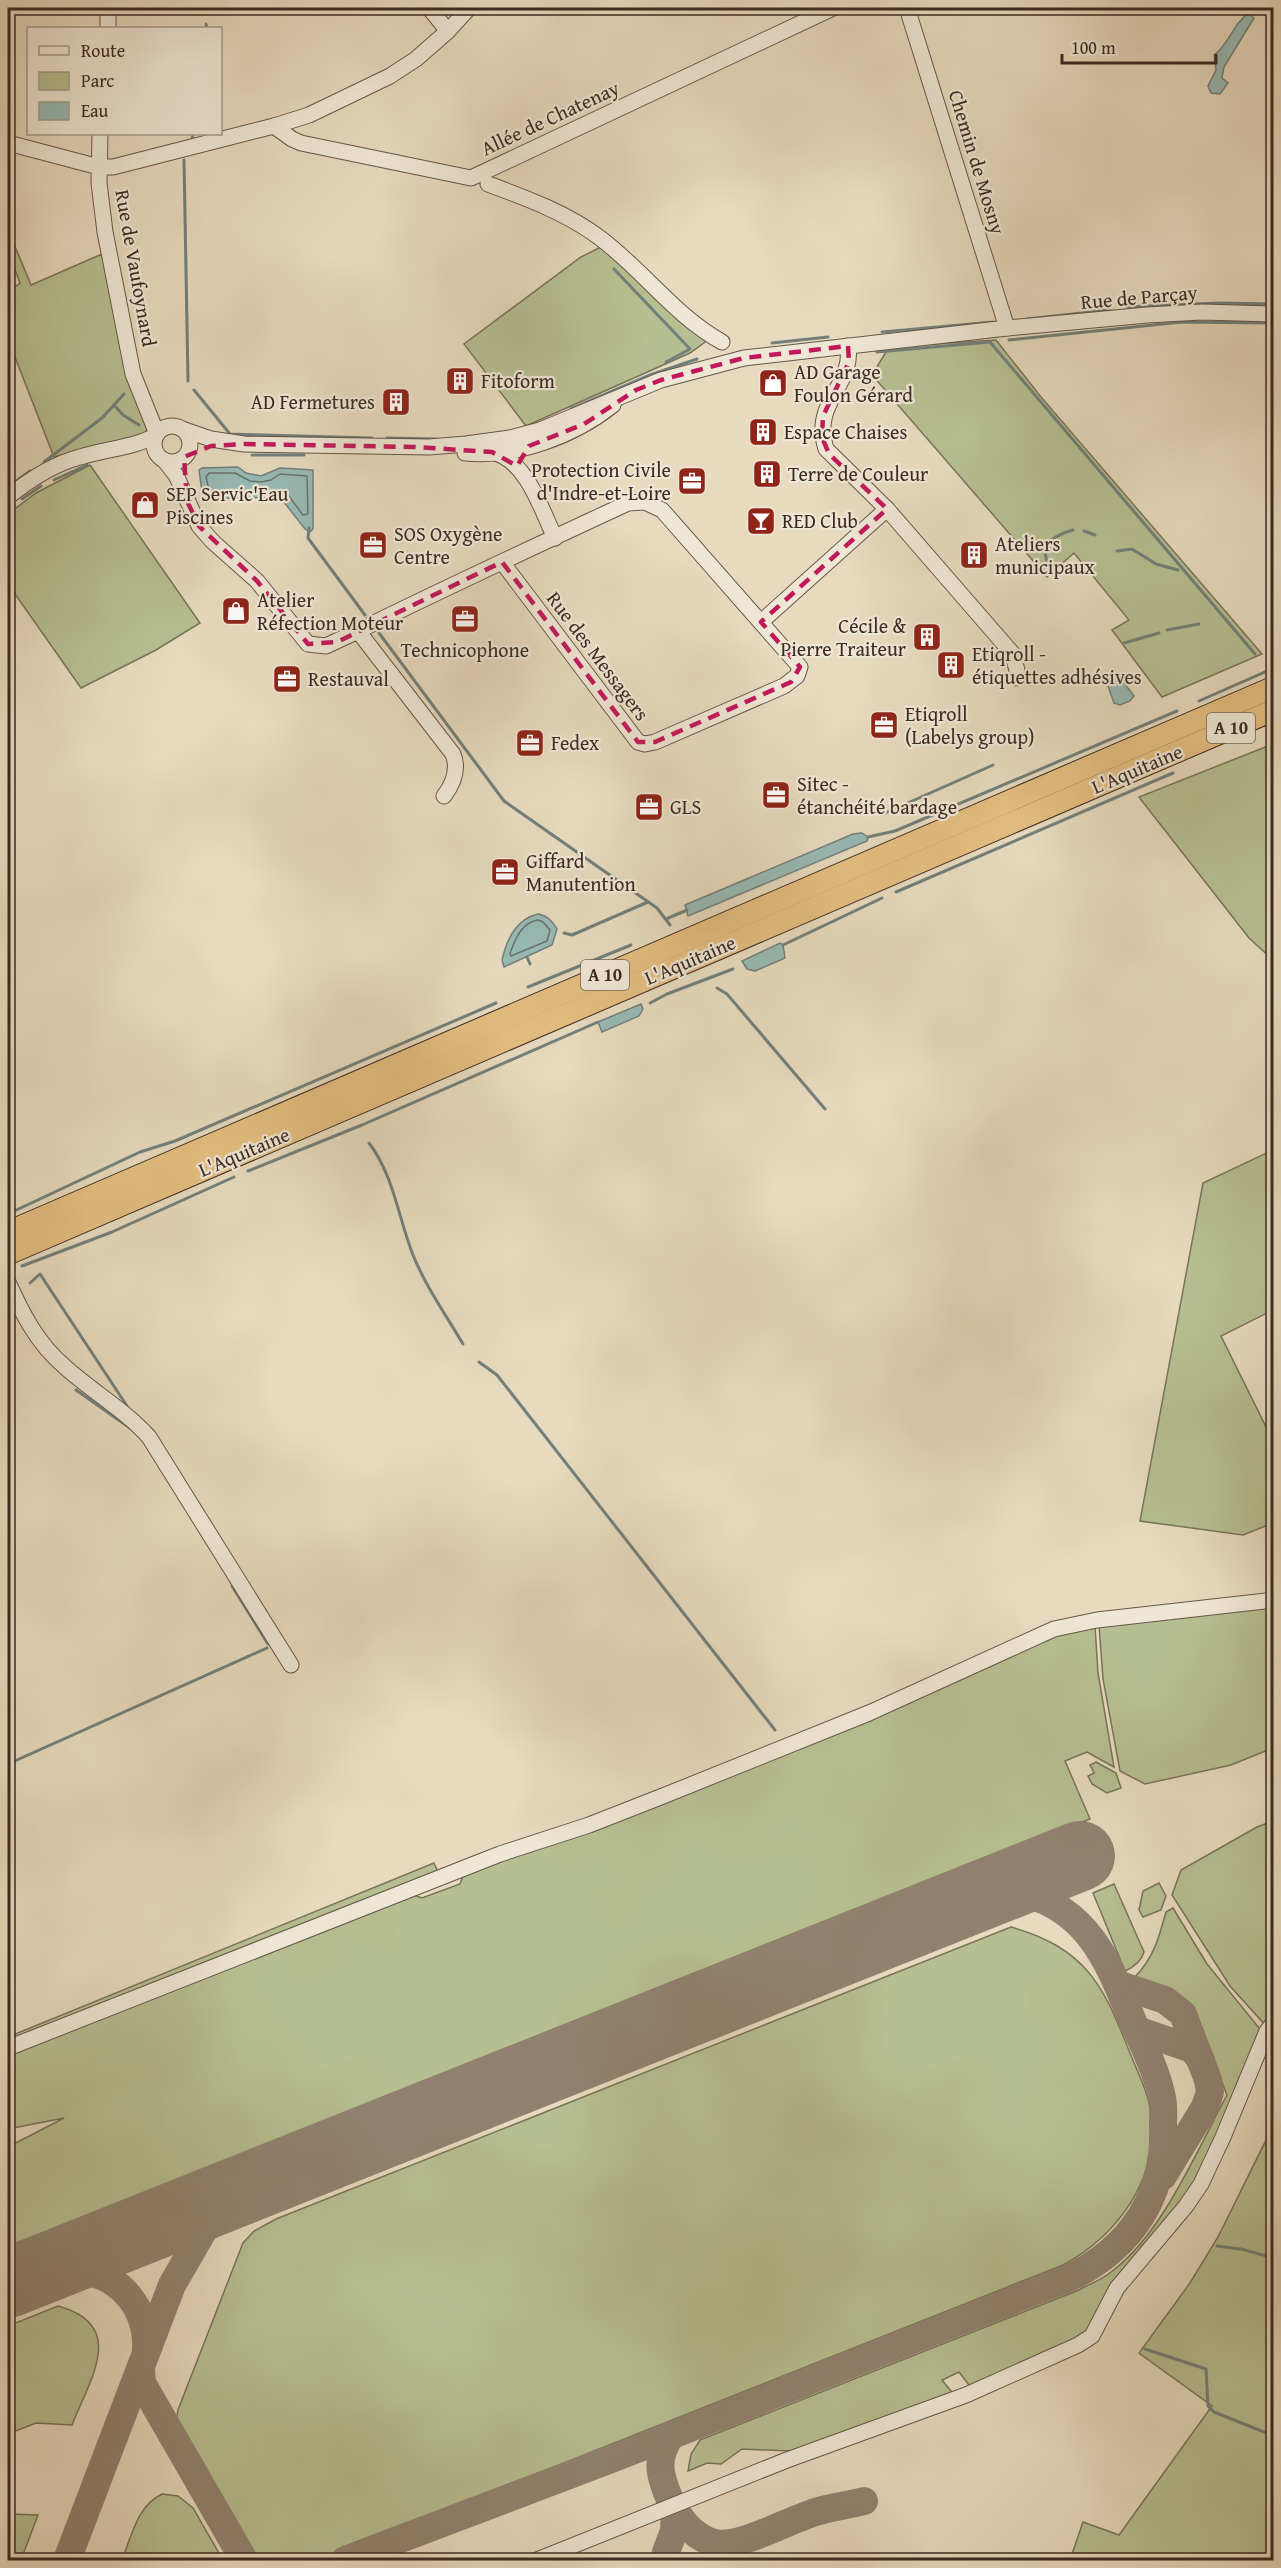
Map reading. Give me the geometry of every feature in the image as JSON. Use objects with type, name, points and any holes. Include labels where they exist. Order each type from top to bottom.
[{"type":"highway","name":"L'Aquitaine","points":[[8,1232],[1274,687]]},
{"type":"highway","name":"L'Aquitaine","points":[[8,1254],[1274,710]]},
{"type":"street","points":[[108,8],[108,27]]},
{"type":"street","points":[[429,8],[448,31]]},
{"type":"street","points":[[8,143],[99,167],[128,164],[274,126],[309,114],[390,76],[416,59],[448,31],[469,8]]},
{"type":"street","name":"Allée de Chatenay","points":[[274,126],[292,139],[301,142],[481,182],[833,8]]},
{"type":"street","name":"Chemin de Mosny","points":[[907,8],[1007,328]]},
{"type":"street","name":"Rue de Vaufoynard","points":[[100,135],[99,167],[104,225],[133,374],[156,435]]},
{"type":"street","points":[[481,182],[555,211],[599,237],[652,287],[712,337],[722,342]]},
{"type":"street","name":"Rue de Parçay","points":[[636,390],[691,371],[744,358],[1007,328],[1202,312],[1274,314]]},
{"type":"street","points":[[848,346],[849,362],[823,416],[824,443],[829,454],[887,509],[1012,653],[1017,670],[1016,678]]},
{"type":"street","name":"Rue de Vaufoynard","points":[[133,374],[150,405],[177,427]]},
{"type":"street","points":[[513,450],[578,414],[636,390]]},
{"type":"street","points":[[110,450],[143,450],[174,461],[211,446],[244,444],[429,447],[469,453],[513,450],[584,424],[636,390]]},
{"type":"street","points":[[177,427],[186,433],[190,444],[185,456],[187,501]]},
{"type":"street","points":[[8,497],[30,481],[62,463],[156,435],[163,428],[177,427],[211,439],[244,444]]},
{"type":"street","points":[[156,435],[154,447],[176,475],[199,526],[213,542],[257,581],[308,644],[326,646],[628,503],[650,503],[662,510],[760,622],[887,509]]},
{"type":"street","points":[[513,450],[555,538]]},
{"type":"street","name":"Rue des Messagers","points":[[502,562],[638,742],[645,744],[655,742],[784,686],[797,676],[800,667],[760,622]]},
{"type":"street","points":[[358,631],[453,754],[455,772],[451,786],[444,796]]},
{"type":"street","points":[[8,1282],[27,1322],[53,1356],[130,1418],[149,1437],[291,1665]]},
{"type":"street","points":[[8,2048],[500,1854],[590,1825],[654,1800],[869,1713],[1054,1629],[1097,1620],[1274,1600]]},
{"type":"street","points":[[537,2560],[787,2460],[966,2395],[1078,2345],[1092,2336],[1117,2288],[1186,2206],[1201,2184],[1274,2022]]},
{"type":"highlighted area","points":[[848,346],[849,362],[823,416],[822,437],[829,454],[887,509],[761,622],[800,667],[791,682],[655,742],[638,742],[502,562],[337,642],[308,644],[257,581],[199,526],[187,501],[184,457],[211,446],[244,444],[415,447],[492,452],[517,466],[529,446],[584,424],[636,390],[661,380],[744,358]]},
{"type":"green space","points":[[14,244],[31,285],[102,254],[130,383],[146,424],[147,430],[143,435],[54,457],[8,339],[8,292],[20,283],[8,251],[8,246]]},
{"type":"green space","points":[[607,244],[712,337],[690,353],[526,426],[464,344],[581,257]]},
{"type":"green space","points":[[996,340],[1041,397],[1262,654],[1162,697],[1112,630],[1129,620],[1074,553],[1047,577],[872,375],[889,347]]},
{"type":"green space","points":[[90,465],[200,623],[156,650],[81,688],[8,584],[8,514],[36,493]]},
{"type":"green space","points":[[1273,744],[1273,960],[1249,938],[1139,797]]},
{"type":"green space","points":[[1273,1150],[1273,1310],[1221,1336],[1273,1441],[1273,1523],[1243,1535],[1140,1521],[1203,1183]]},
{"type":"green space","points":[[1273,1607],[1273,1748],[1231,1765],[1145,1784],[1120,1771],[1103,1679],[1099,1625]]},
{"type":"green space","points":[[1095,1626],[1098,1673],[1114,1767],[1087,1752],[1065,1761],[1090,1819],[8,2250],[8,2147],[64,2118],[8,2129],[8,2051],[408,1893],[422,1898],[460,1884],[465,1871],[1042,1640],[1073,1629]]},
{"type":"green space","points":[[1096,1762],[1116,1773],[1121,1788],[1107,1793],[1092,1784],[1088,1776],[1094,1773],[1090,1765]]},
{"type":"green space","points":[[1273,1821],[1274,2018],[1267,2027],[1230,1986],[1172,1895],[1181,1870],[1257,1827]]},
{"type":"green space","points":[[434,1863],[437,1870],[435,1875],[8,2045],[8,2037]]},
{"type":"green space","points":[[1159,1883],[1166,1896],[1161,1910],[1143,1917],[1139,1910],[1143,1891]]},
{"type":"green space","points":[[1114,1884],[1144,1952],[1137,1964],[1125,1971],[1093,1893]]},
{"type":"green space","points":[[1173,1908],[1207,1964],[1264,2034],[1205,2169],[1088,2336],[972,2389],[959,2372],[942,2380],[955,2396],[815,2452],[742,2449],[721,2464],[707,2463],[688,2471],[691,2454],[700,2440],[1079,2290],[1100,2280],[1129,2256],[1162,2214],[1177,2190],[1227,2095],[1192,2008],[1136,1984],[1134,1978],[1151,1956],[1166,1912]]},
{"type":"green space","points":[[1011,1927],[1056,1945],[1073,1957],[1099,1986],[1119,2025],[1141,2080],[1151,2113],[1152,2137],[1149,2160],[1142,2182],[1117,2221],[1083,2253],[1063,2265],[536,2474],[326,2560],[251,2560],[178,2431],[176,2422],[178,2410],[243,2243],[254,2231],[276,2219]]},
{"type":"green space","points":[[1273,2126],[1273,2560],[1070,2560],[1083,2522],[1119,2535],[1212,2406],[1139,2353],[1190,2283],[1218,2237]]},
{"type":"green space","points":[[58,2306],[79,2315],[92,2326],[98,2340],[98,2355],[87,2390],[72,2425],[36,2423],[8,2434],[8,2326]]},
{"type":"green space","points":[[162,2494],[178,2496],[193,2508],[223,2560],[122,2560],[132,2531],[141,2514],[154,2499]]},
{"type":"green space","points":[[8,2514],[38,2515],[21,2560],[8,2560]]},
{"type":"water","points":[[1249,13],[1254,18],[1224,67],[1222,78],[1228,83],[1220,94],[1211,93],[1208,86],[1216,70],[1214,55],[1224,46],[1239,22]]},
{"type":"water","points":[[238,467],[246,473],[261,476],[280,468],[313,470],[313,529],[310,532],[305,529],[280,497],[203,499],[199,470]]},
{"type":"water","points":[[1118,677],[1134,696],[1130,701],[1120,705],[1114,703],[1107,683]]},
{"type":"water","points":[[862,833],[868,837],[867,841],[688,916],[685,905],[853,834]]},
{"type":"water","points":[[538,914],[549,919],[557,929],[552,945],[504,967],[502,960],[504,952],[514,931],[524,920]]},
{"type":"water","points":[[780,943],[783,945],[785,958],[755,971],[747,969],[742,961]]},
{"type":"water","points":[[641,1004],[643,1009],[639,1016],[602,1032],[598,1022]]},
{"type":"waterway","points":[[204,8],[205,13]]},
{"type":"waterway","points":[[192,139],[193,135]]},
{"type":"waterway","points":[[184,160],[188,381]]},
{"type":"waterway","points":[[614,269],[690,349],[666,362]]},
{"type":"waterway","points":[[1127,307],[1220,303],[1274,304]]},
{"type":"waterway","points":[[1027,319],[1109,310]]},
{"type":"waterway","points":[[882,332],[993,322]]},
{"type":"waterway","points":[[1009,340],[1182,322],[1274,323]]},
{"type":"waterway","points":[[772,343],[828,337]]},
{"type":"waterway","points":[[990,342],[1255,654]]},
{"type":"waterway","points":[[877,352],[990,342]]},
{"type":"waterway","points":[[571,409],[650,375],[697,359]]},
{"type":"waterway","points":[[194,390],[230,434],[372,438]]},
{"type":"waterway","points":[[44,462],[102,418],[124,394]]},
{"type":"waterway","points":[[115,406],[123,415],[139,425]]},
{"type":"waterway","points":[[387,438],[437,439]]},
{"type":"waterway","points":[[252,455],[304,455]]},
{"type":"waterway","points":[[54,480],[87,465]]},
{"type":"waterway","points":[[8,487],[30,471]]},
{"type":"waterway","points":[[22,499],[41,486]]},
{"type":"waterway","points":[[8,510],[14,505]]},
{"type":"waterway","points":[[309,528],[308,538],[365,615]]},
{"type":"waterway","points":[[1049,571],[1046,546],[1056,537],[1073,530]]},
{"type":"waterway","points":[[1084,531],[1095,535]]},
{"type":"waterway","points":[[1117,551],[1132,549],[1156,564],[1178,570]]},
{"type":"waterway","points":[[1167,630],[1199,624]]},
{"type":"waterway","points":[[379,633],[504,801],[657,908],[670,925]]},
{"type":"waterway","points":[[1124,643],[1159,633]]},
{"type":"waterway","points":[[1199,701],[1274,668]]},
{"type":"waterway","points":[[868,837],[895,831],[1177,711]]},
{"type":"waterway","points":[[883,814],[993,765]]},
{"type":"waterway","points":[[896,892],[1173,773]]},
{"type":"waterway","points":[[563,865],[583,855]]},
{"type":"waterway","points":[[783,945],[882,898]]},
{"type":"waterway","points":[[564,933],[572,935],[648,902]]},
{"type":"waterway","points":[[666,919],[687,910]]},
{"type":"waterway","points":[[528,987],[631,945]]},
{"type":"waterway","points":[[527,957],[530,964]]},
{"type":"waterway","points":[[650,1003],[667,994],[733,969]]},
{"type":"waterway","points":[[717,988],[727,994],[825,1109]]},
{"type":"waterway","points":[[8,1214],[140,1152],[175,1141],[496,1003]]},
{"type":"waterway","points":[[248,1171],[362,1125],[598,1022]]},
{"type":"waterway","points":[[369,1143],[390,1183],[418,1267],[463,1344]]},
{"type":"waterway","points":[[22,1266],[112,1232],[234,1177]]},
{"type":"waterway","points":[[30,1283],[40,1274],[127,1406]]},
{"type":"waterway","points":[[479,1362],[497,1375],[775,1730]]},
{"type":"waterway","points":[[76,1390],[130,1428]]},
{"type":"waterway","points":[[232,1586],[268,1644]]},
{"type":"waterway","points":[[8,1764],[267,1648]]},
{"type":"waterway","points":[[1217,2246],[1241,2249],[1274,2258]]},
{"type":"waterway","points":[[1145,2349],[1206,2369],[1208,2406],[1214,2412],[1274,2436]]},
{"type":"taxiway","points":[[345,2560],[622,2455],[1069,2278],[1091,2266],[1127,2235],[1151,2197],[1162,2151],[1163,2101],[1153,2067],[1105,1959],[1081,1926],[1048,1902],[1026,1894],[990,1893]]},
{"type":"taxiway","points":[[1117,1984],[1165,2000],[1183,2014],[1208,2080],[1210,2092],[1205,2107],[1163,2176]]},
{"type":"taxiway","points":[[1137,2030],[1192,2049],[1201,2060]]},
{"type":"taxiway","points":[[67,2560],[172,2285],[209,2221],[237,2191]]},
{"type":"taxiway","points":[[30,2274],[82,2271],[110,2280],[121,2288],[137,2309],[143,2322],[146,2350]]},
{"type":"taxiway","points":[[141,2368],[142,2383],[244,2560]]},
{"type":"taxiway","points":[[671,2435],[663,2452],[660,2467],[670,2500],[682,2520],[694,2532],[715,2543],[738,2542],[819,2511],[864,2501]]},
{"type":"taxiway","points":[[666,2552],[674,2531],[675,2512]]},
{"type":"runway","points":[[8,2283],[1080,1856]]},
{"type":"place","name":"Fitoform","points":[[460,381]]},
{"type":"place","name":"AD Garage Foulon Gérard","points":[[773,383]]},
{"type":"place","name":"AD Fermetures","points":[[396,402]]},
{"type":"place","name":"Espace Chaises","points":[[763,432]]},
{"type":"place","name":"Terre de Couleur","points":[[767,474]]},
{"type":"place","name":"Protection Civile d'Indre-et-Loire","points":[[692,481]]},
{"type":"place","name":"SEP Servic'Eau Piscines","points":[[145,505]]},
{"type":"place","name":"RED Club","points":[[761,521]]},
{"type":"place","name":"SOS Oxygène Centre","points":[[373,545]]},
{"type":"place","name":"Ateliers municipaux","points":[[974,555]]},
{"type":"place","name":"Atelier Réfection Moteur","points":[[236,611]]},
{"type":"place","name":"Technicophone","points":[[465,619]]},
{"type":"place","name":"Cécile & Pierre Traiteur","points":[[927,637]]},
{"type":"place","name":"Etiqroll - étiquettes adhésives","points":[[951,665]]},
{"type":"place","name":"Restauval","points":[[287,679]]},
{"type":"place","name":"Etiqroll (Labelys group)","points":[[884,725]]},
{"type":"place","name":"Fedex","points":[[530,743]]},
{"type":"place","name":"Sitec - étanchéité bardage","points":[[776,795]]},
{"type":"place","name":"GLS","points":[[649,807]]},
{"type":"place","name":"Giffard Manutention","points":[[505,872]]}]
